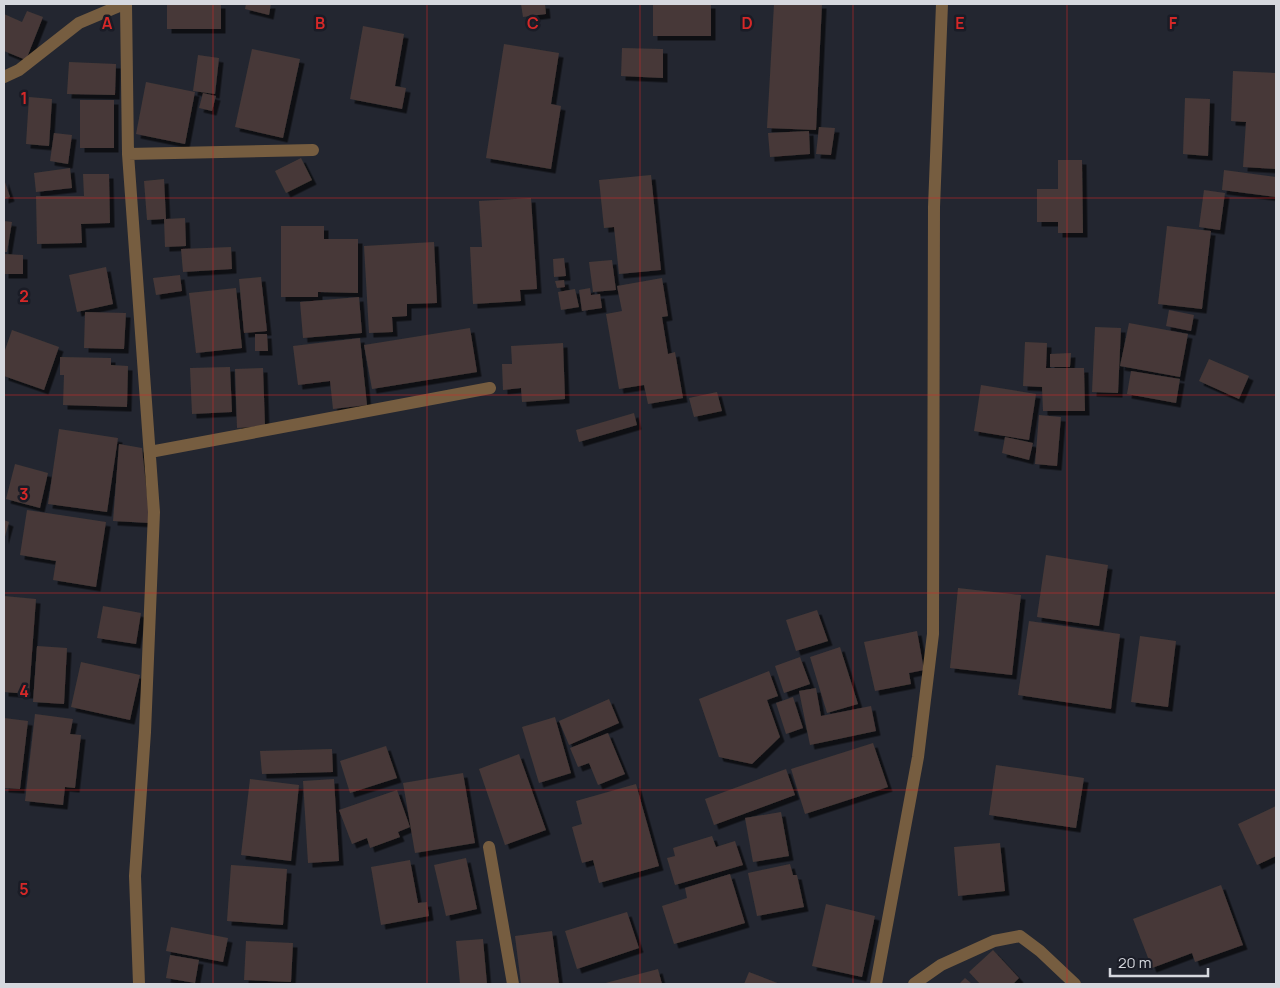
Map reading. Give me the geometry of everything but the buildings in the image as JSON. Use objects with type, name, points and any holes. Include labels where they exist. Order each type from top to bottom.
[{"type":"street","points":[[4,77],[19,70],[79,23],[125,4],[128,154],[154,512],[145,732],[135,876],[139,984]]},
{"type":"street","points":[[876,984],[918,757],[933,634],[934,206],[942,4]]},
{"type":"street","points":[[128,154],[313,150]]},
{"type":"street","points":[[150,452],[490,388]]},
{"type":"street","points":[[489,848],[513,984]]},
{"type":"street","points":[[914,984],[941,965],[994,941],[1020,936],[1040,951],[1075,984]]}]
